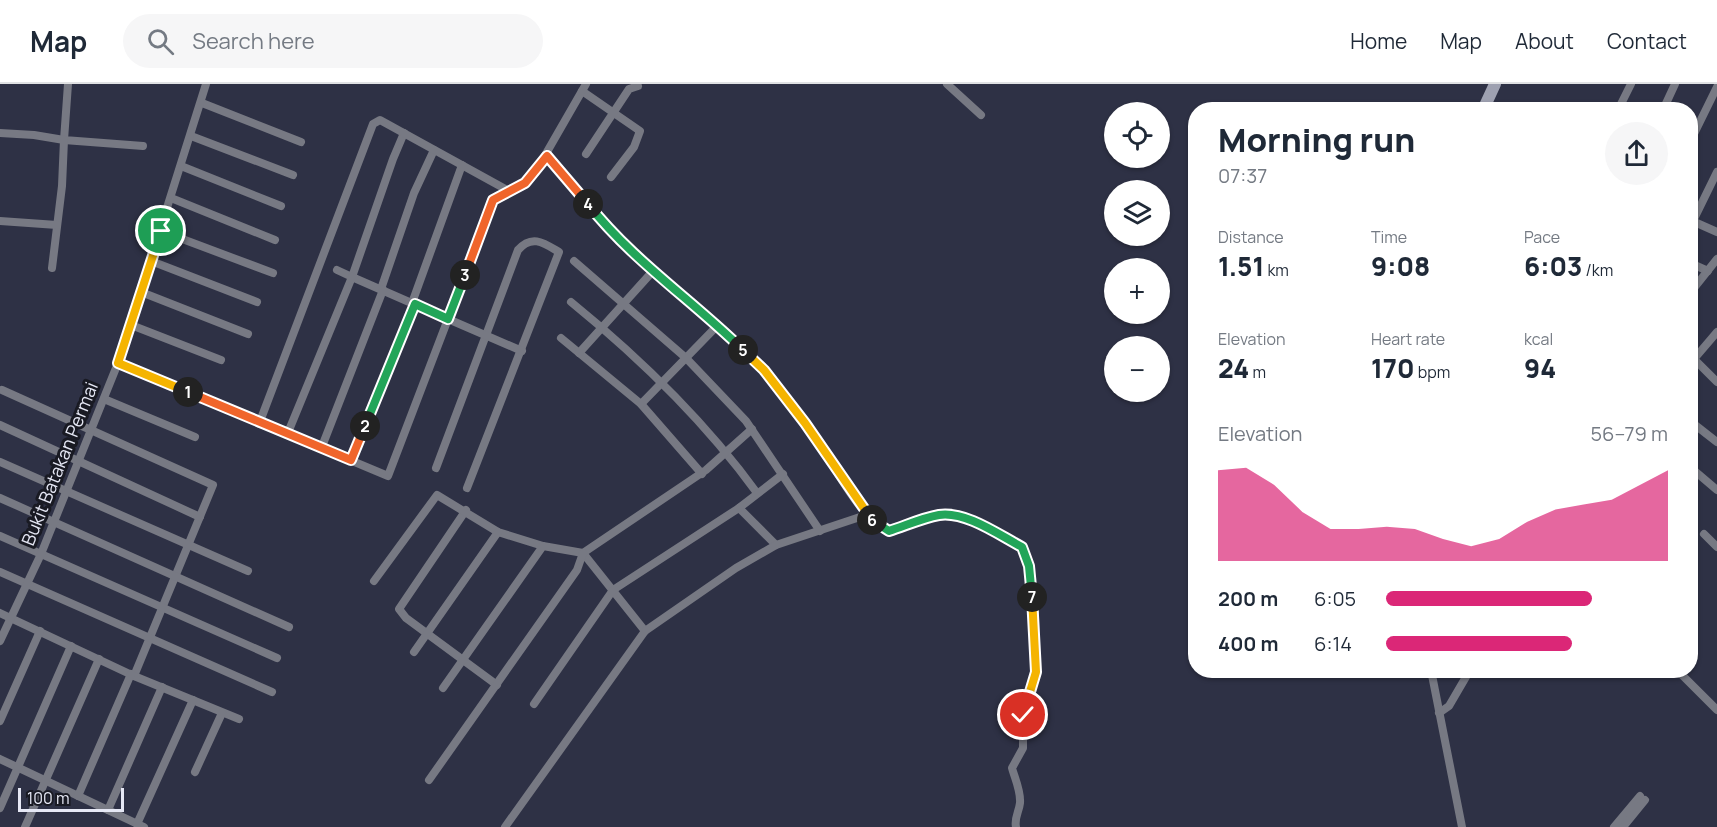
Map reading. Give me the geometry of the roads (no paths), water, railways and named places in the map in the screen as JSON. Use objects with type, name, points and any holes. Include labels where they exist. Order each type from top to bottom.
[{"type":"street","points":[[52,267],[62,186],[68,84]]},
{"type":"street","name":"Bukit Batakan Permai","points":[[0,641],[41,554],[118,363],[207,84]]},
{"type":"street","points":[[947,84],[981,116]]},
{"type":"street","points":[[1487,102],[1495,84]]},
{"type":"street","points":[[1622,102],[1632,84]]},
{"type":"street","points":[[1667,102],[1675,84]]},
{"type":"street","points":[[586,154],[629,89],[638,86]]},
{"type":"street","points":[[1698,126],[1717,87]]},
{"type":"street","points":[[118,363],[259,424],[388,476],[493,200],[525,183],[547,156],[584,88],[640,131],[634,147],[612,177]]},
{"type":"street","points":[[202,103],[301,142]]},
{"type":"street","points":[[259,424],[373,124],[380,120],[509,191]]},
{"type":"street","points":[[288,435],[352,277],[404,133]]},
{"type":"street","points":[[0,134],[34,135],[64,140],[143,146]]},
{"type":"street","points":[[190,136],[293,175]]},
{"type":"street","points":[[321,448],[382,289],[414,193],[434,150]]},
{"type":"street","points":[[547,156],[562,171],[605,226],[653,271],[718,325],[771,379],[805,423],[866,514],[889,531],[939,515],[949,515],[975,523],[1022,547],[1035,613],[1036,672],[1023,715],[1023,748],[1012,768],[1020,794],[1020,806],[1014,819],[1016,827]]},
{"type":"street","points":[[351,460],[413,304],[462,165]]},
{"type":"street","points":[[181,166],[281,206]]},
{"type":"street","points":[[1698,209],[1717,172]]},
{"type":"street","points":[[171,198],[275,240]]},
{"type":"street","points":[[0,221],[57,225]]},
{"type":"street","points":[[1698,224],[1717,232]]},
{"type":"street","points":[[161,231],[273,273]]},
{"type":"street","points":[[436,468],[518,250],[525,242],[536,240],[559,252],[467,488]]},
{"type":"street","points":[[1698,283],[1717,259]]},
{"type":"street","points":[[151,261],[257,302]]},
{"type":"street","points":[[574,261],[686,358],[752,429],[820,531]]},
{"type":"street","points":[[1698,267],[1708,271]]},
{"type":"street","points":[[337,270],[522,351]]},
{"type":"street","points":[[579,353],[653,271]]},
{"type":"street","points":[[141,292],[248,334]]},
{"type":"street","points":[[571,302],[663,382],[727,452],[757,493]]},
{"type":"street","points":[[131,325],[221,360]]},
{"type":"street","points":[[641,405],[718,325]]},
{"type":"street","points":[[1698,351],[1717,332]]},
{"type":"street","points":[[561,338],[641,405],[702,474]]},
{"type":"street","points":[[1698,363],[1717,382]]},
{"type":"street","points":[[2,390],[213,485],[162,607],[78,795]]},
{"type":"street","points":[[104,399],[195,437]]},
{"type":"street","points":[[0,425],[200,517]]},
{"type":"street","points":[[1698,427],[1717,442]]},
{"type":"street","points":[[429,780],[577,570],[583,553],[702,474],[752,429]]},
{"type":"street","points":[[0,462],[125,516],[187,547],[248,572]]},
{"type":"street","points":[[534,704],[613,590],[739,508],[783,474]]},
{"type":"street","points":[[1698,474],[1717,490]]},
{"type":"street","points":[[374,581],[437,495],[466,510],[498,532],[543,546],[583,553],[645,631]]},
{"type":"street","points":[[0,498],[289,627]]},
{"type":"street","points":[[739,508],[776,544]]},
{"type":"street","points":[[466,510],[399,606],[401,614],[497,685]]},
{"type":"street","points":[[505,827],[645,631],[736,568],[776,544],[866,514]]},
{"type":"street","points":[[414,651],[498,532]]},
{"type":"street","points":[[1704,534],[1717,547]]},
{"type":"street","points":[[0,536],[277,658]]},
{"type":"street","points":[[443,688],[543,546]]},
{"type":"street","points":[[0,572],[272,692]]},
{"type":"street","points":[[0,613],[132,675],[239,719]]},
{"type":"street","points":[[0,721],[40,631]]},
{"type":"street","points":[[0,808],[71,646]]},
{"type":"street","points":[[25,827],[99,659]]},
{"type":"street","points":[[1432,678],[1462,827]]},
{"type":"street","points":[[1439,713],[1449,706],[1465,678]]},
{"type":"street","points":[[1686,678],[1715,705]]},
{"type":"street","points":[[108,810],[162,687]]},
{"type":"street","points":[[0,759],[140,825],[193,700]]},
{"type":"street","points":[[195,772],[222,713]]},
{"type":"street","points":[[1614,827],[1643,798],[1623,827]]}]
